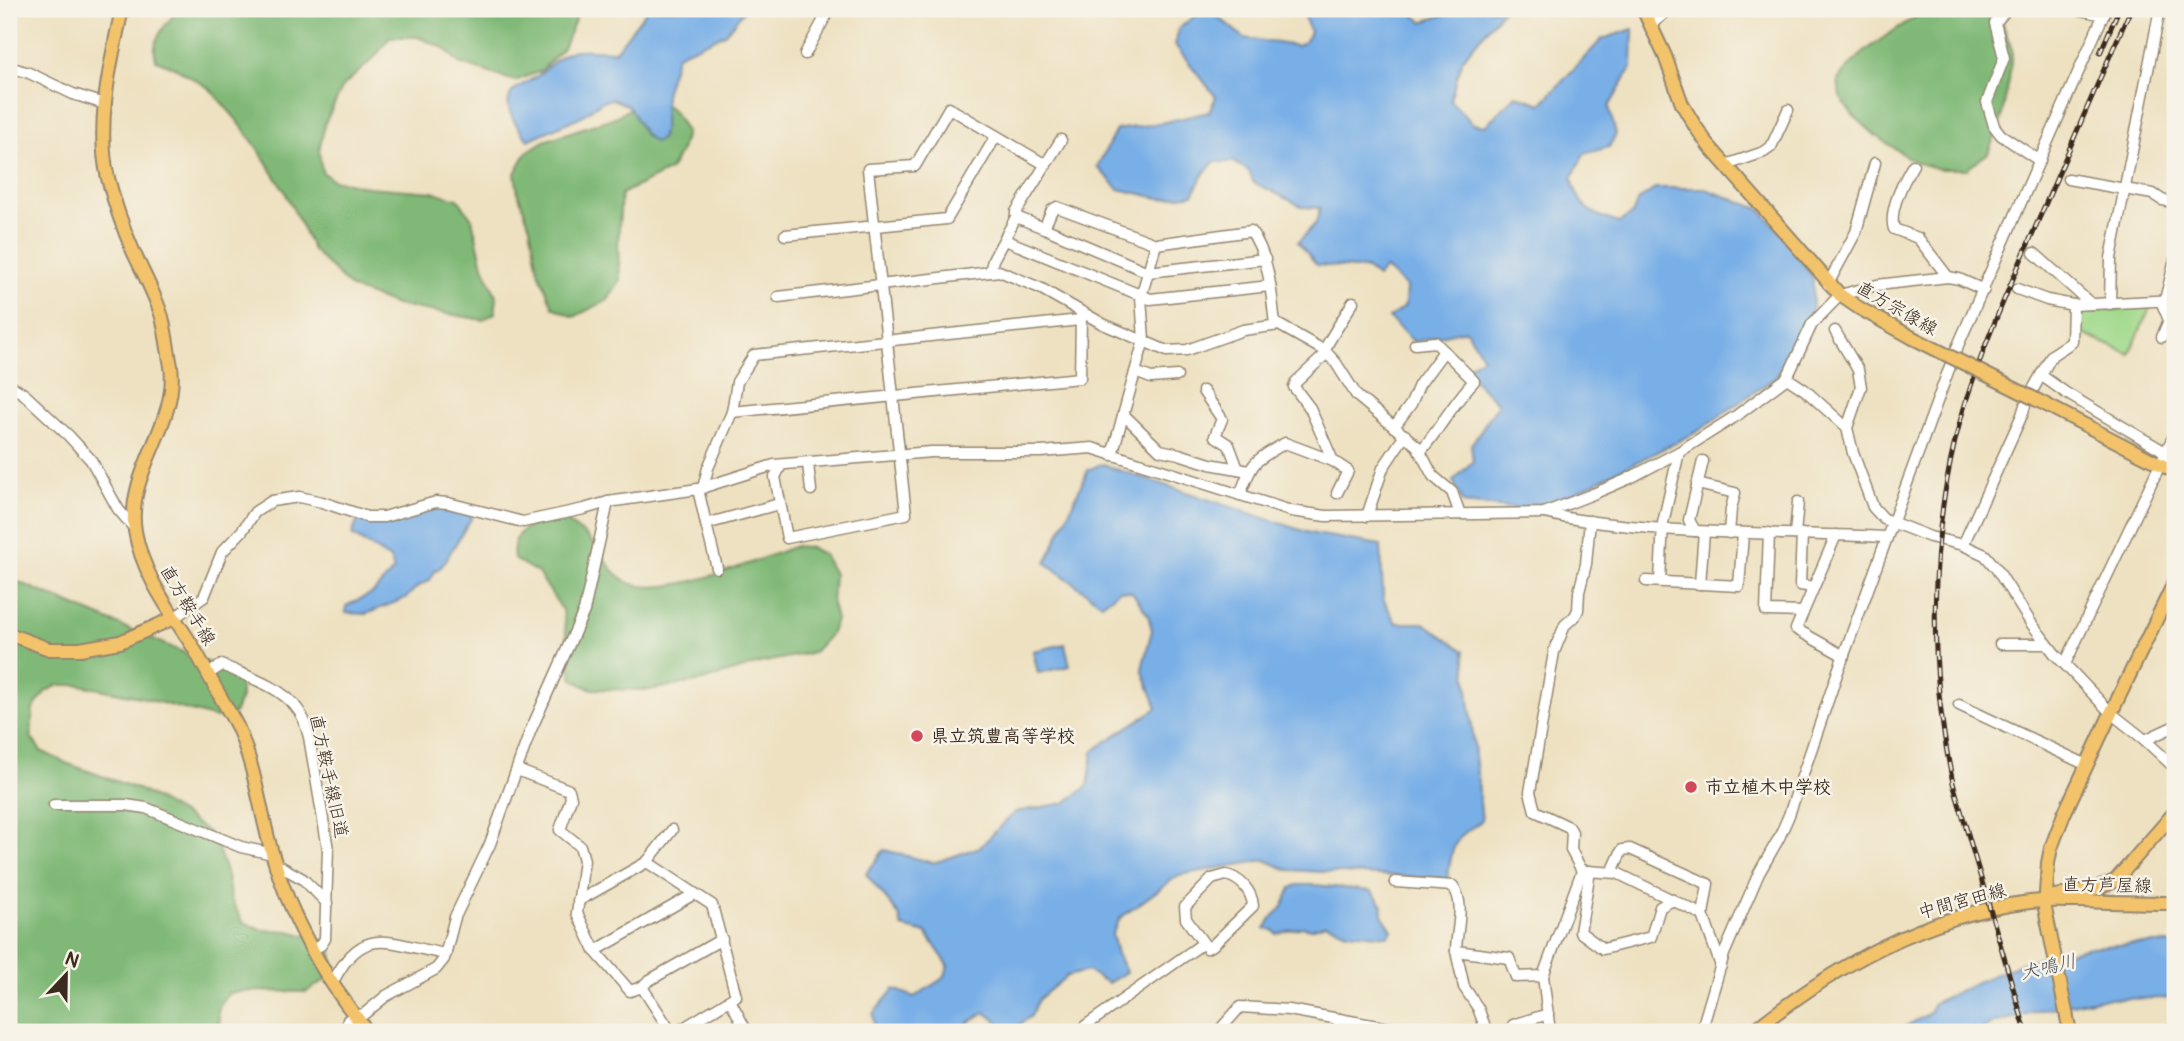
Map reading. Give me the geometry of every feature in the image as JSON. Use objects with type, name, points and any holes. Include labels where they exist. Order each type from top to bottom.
[{"type":"main road","name":"直方鞍手線","points":[[122,9],[105,104],[104,155],[107,176],[132,248],[162,316],[171,370],[169,399],[163,425],[145,463],[135,507],[135,529],[145,569],[189,640],[237,727],[254,776],[274,859],[290,902],[325,972],[368,1032]]},
{"type":"main road","name":"直方宗像線","points":[[1643,9],[1682,104],[1709,146],[1840,295],[1913,338],[2164,459],[2175,472]]},
{"type":"main road","points":[[2045,905],[2051,848],[2064,814],[2175,581]]},
{"type":"main road","points":[[9,634],[49,649],[80,649],[120,642],[174,618]]},
{"type":"main road","name":"中間宮田線","points":[[1752,1032],[1787,1004],[1828,978],[1908,934],[1981,910],[2045,905],[2056,895],[2098,888],[2115,881],[2173,820]]},
{"type":"main road","name":"直方芦屋線","points":[[2070,1032],[2045,905],[2175,903]]},
{"type":"street","points":[[806,54],[828,12],[826,9]]},
{"type":"street","points":[[1650,25],[1670,9]]},
{"type":"street","points":[[2007,9],[1995,23],[2004,58],[1987,102],[1994,126],[2001,135],[2040,162]]},
{"type":"street","points":[[1701,1032],[1724,954],[1754,884],[1789,815],[1956,350],[2105,12],[2075,9]]},
{"type":"street","points":[[2110,304],[2111,258],[2160,9]]},
{"type":"street","points":[[9,67],[73,94],[105,104]]},
{"type":"street","points":[[781,465],[775,477],[788,538],[906,514],[868,169],[915,166],[949,108],[1046,165]]},
{"type":"street","points":[[1726,165],[1771,147],[1788,110]]},
{"type":"street","points":[[785,235],[947,219],[996,136]]},
{"type":"street","points":[[990,272],[1016,212],[1061,140]]},
{"type":"street","points":[[1828,284],[1856,232],[1875,163]]},
{"type":"street","points":[[1913,165],[1901,185],[1892,222],[1894,229],[1918,238],[1948,277]]},
{"type":"street","points":[[2068,179],[2153,194],[2162,200],[2175,203]]},
{"type":"street","points":[[1044,228],[1052,210],[1057,207],[1156,244],[1251,231],[1259,242],[1265,259],[1275,324]]},
{"type":"street","points":[[1016,217],[1148,272],[1265,259]]},
{"type":"street","points":[[1005,240],[1150,299],[1270,286]]},
{"type":"street","points":[[1112,455],[1144,340],[1141,297],[1156,244]]},
{"type":"street","points":[[2034,253],[2091,304]]},
{"type":"street","points":[[2162,337],[2169,320],[2167,300],[2175,260]]},
{"type":"street","points":[[778,297],[999,271],[1040,288],[1081,316],[1167,351],[1187,350],[1243,330],[1275,324],[1326,352],[1357,396],[1421,451],[1433,476],[1452,492],[1460,514]]},
{"type":"street","points":[[1544,513],[1628,479],[1679,452],[1736,416],[1787,378],[1812,324],[1840,295],[1877,285],[1948,277],[1984,290]]},
{"type":"street","points":[[2017,289],[2047,300],[2073,305],[2167,300]]},
{"type":"street","points":[[1333,461],[1310,408],[1294,387],[1326,352],[1328,343],[1353,302]]},
{"type":"street","points":[[1963,545],[2026,402],[2052,355],[2072,342],[2073,305]]},
{"type":"street","points":[[717,568],[706,524],[701,488],[732,412],[737,382],[754,355],[1081,316]]},
{"type":"street","points":[[732,412],[1080,378],[1081,316]]},
{"type":"street","points":[[1835,331],[1858,370],[1861,387],[1847,428],[1853,453],[1873,507],[1884,519],[1893,523],[1930,537],[1963,545],[1985,555],[2031,622],[2065,664],[2111,713],[2146,740],[2175,768]]},
{"type":"street","points":[[1415,344],[1435,342],[1474,381],[1458,398],[1446,419],[1421,451]]},
{"type":"street","points":[[1394,427],[1411,404],[1419,385],[1444,351]]},
{"type":"street","points":[[1135,372],[1152,378],[1177,376]]},
{"type":"street","points":[[2042,376],[2164,459]]},
{"type":"street","points":[[1787,378],[1805,390],[1847,428]]},
{"type":"street","points":[[9,385],[24,394],[91,460],[118,509],[135,529]]},
{"type":"street","points":[[1203,391],[1222,419],[1214,436],[1229,446],[1238,468]]},
{"type":"street","points":[[1123,414],[1160,450],[1210,464],[1249,471]]},
{"type":"street","points":[[2065,664],[2175,433]]},
{"type":"street","points":[[1367,516],[1383,468],[1405,435]]},
{"type":"street","points":[[1240,495],[1255,461],[1285,443],[1333,461],[1348,471],[1336,493]]},
{"type":"street","points":[[174,618],[204,597],[222,552],[243,531],[255,512],[272,501],[299,497],[367,517],[384,517],[436,502],[449,503],[523,522],[608,502],[701,488],[774,465],[899,454],[1041,452],[1092,448],[1291,511],[1326,516],[1544,513],[1590,522],[1699,532],[1887,537]]},
{"type":"street","points":[[1660,581],[1662,529],[1679,452]]},
{"type":"street","points":[[1700,584],[1699,532],[1689,520],[1703,461]]},
{"type":"street","points":[[808,464],[811,490]]},
{"type":"street","points":[[1698,484],[1735,493],[1730,533]]},
{"type":"street","points":[[349,1032],[348,1020],[364,1014],[386,996],[436,969],[446,954],[456,917],[490,844],[530,732],[584,611],[608,502]]},
{"type":"street","points":[[1798,502],[1800,585],[1814,587]]},
{"type":"street","points":[[706,524],[779,504]]},
{"type":"street","points":[[1590,522],[1578,611],[1565,625],[1553,652],[1530,792],[1535,811],[1569,827],[1572,832],[1571,850],[1586,871],[1580,932],[1603,949],[1651,937],[1660,907],[1673,901]]},
{"type":"street","points":[[1769,533],[1766,611],[1803,612]]},
{"type":"street","points":[[1646,581],[1739,586],[1743,534]]},
{"type":"street","points":[[1836,534],[1796,629],[1844,656]]},
{"type":"street","points":[[2000,644],[2047,643]]},
{"type":"street","name":"直方鞍手線旧道","points":[[208,674],[222,666],[280,691],[299,709],[309,737],[328,849],[325,939],[313,949]]},
{"type":"street","points":[[1959,705],[2087,765]]},
{"type":"street","points":[[2146,740],[2175,726]]},
{"type":"street","points":[[517,770],[569,790],[571,798],[560,830],[580,846],[584,860],[577,913],[595,951],[630,991],[642,987],[722,939]]},
{"type":"street","points":[[54,805],[126,805],[146,808],[274,859],[303,880],[327,903]]},
{"type":"street","points":[[578,901],[647,862],[672,830]]},
{"type":"street","points":[[1612,872],[1622,850],[1630,849],[1708,884],[1703,915],[1721,966]]},
{"type":"street","points":[[647,862],[712,905],[736,996],[677,1032]]},
{"type":"street","points":[[1586,871],[1617,873],[1703,915]]},
{"type":"street","points":[[1550,1032],[1543,976],[1586,871]]},
{"type":"street","points":[[1226,875],[1240,880],[1253,900],[1253,906],[1213,945],[1207,948],[1202,944],[1186,919],[1185,908],[1212,878],[1226,875]]},
{"type":"street","points":[[1395,882],[1454,886],[1458,892],[1456,951],[1464,987],[1478,1008],[1486,1032]]},
{"type":"street","points":[[595,951],[694,894]]},
{"type":"street","points":[[333,982],[344,961],[367,943],[385,941],[446,954]]},
{"type":"street","points":[[1084,1032],[1085,1026],[1202,944]]},
{"type":"street","points":[[1456,951],[1509,958],[1516,977],[1543,976]]},
{"type":"street","points":[[642,987],[671,1032]]},
{"type":"street","points":[[730,1000],[747,1032]]},
{"type":"street","points":[[1218,1032],[1240,1007],[1289,1010],[1411,1032]]},
{"type":"street","points":[[1515,1032],[1513,1025],[1548,1014]]},
{"type":"street","points":[[1337,1032],[1340,1019]]},
{"type":"green space","points":[[179,9],[580,9],[563,48],[541,71],[515,81],[459,63],[444,48],[418,37],[390,37],[374,58],[343,86],[325,123],[319,151],[322,172],[333,180],[368,187],[433,192],[458,199],[472,219],[483,266],[497,298],[495,313],[483,320],[396,305],[351,288],[313,250],[284,190],[237,120],[210,89],[176,68],[156,60],[157,38]]},
{"type":"green space","points":[[1928,9],[1997,9],[2012,50],[2001,120],[1988,153],[1967,169],[1939,169],[1915,162],[1875,135],[1853,115],[1840,97],[1838,80],[1857,59]]},
{"type":"green space","points":[[647,99],[662,103],[675,114],[686,132],[681,150],[670,170],[621,194],[618,247],[620,280],[608,300],[574,317],[553,307],[538,270],[530,227],[518,193],[515,173],[527,152],[544,141],[613,118]]},
{"type":"green space","points":[[2150,307],[2130,354],[2078,332],[2078,312]]},
{"type":"green space","points":[[561,518],[588,538],[620,577],[642,586],[685,583],[796,546],[811,548],[823,554],[834,574],[832,604],[836,620],[830,635],[814,652],[760,663],[702,681],[648,690],[593,689],[584,686],[572,678],[563,611],[538,573],[514,559],[516,539],[520,533],[534,524]]},
{"type":"green space","points":[[9,578],[232,673],[240,681],[241,697],[234,714],[216,718],[140,697],[80,685],[59,685],[46,691],[33,709],[31,737],[41,751],[140,790],[208,832],[216,843],[226,872],[231,900],[243,922],[261,930],[289,931],[318,939],[331,947],[334,966],[327,979],[306,992],[229,993],[218,1011],[223,1032],[9,1032]]},
{"type":"water","points":[[648,9],[745,9],[725,34],[677,55],[665,94],[661,139],[654,142],[644,134],[629,106],[612,99],[603,101],[582,116],[528,140],[509,110],[508,103],[513,91],[571,51],[615,51]]},
{"type":"water","points":[[1301,9],[1412,9],[1413,14],[1423,22],[1460,9],[1504,9],[1463,58],[1450,100],[1473,124],[1485,126],[1516,95],[1541,104],[1602,39],[1633,29],[1632,66],[1609,107],[1616,134],[1609,147],[1584,154],[1572,178],[1578,197],[1593,213],[1619,223],[1632,214],[1639,200],[1656,188],[1703,188],[1760,209],[1783,235],[1813,278],[1813,307],[1777,376],[1697,432],[1558,501],[1519,509],[1463,503],[1453,481],[1473,461],[1471,445],[1498,404],[1464,369],[1483,357],[1466,330],[1414,342],[1389,318],[1405,306],[1406,287],[1385,268],[1377,277],[1367,269],[1317,265],[1298,242],[1316,223],[1320,208],[1303,207],[1253,182],[1249,171],[1233,162],[1214,162],[1204,173],[1193,194],[1163,199],[1119,189],[1097,167],[1116,130],[1209,112],[1216,97],[1175,45],[1179,28],[1199,13],[1216,15],[1244,38],[1297,46],[1306,41],[1310,31]]},
{"type":"water","points":[[1101,464],[1310,533],[1381,545],[1383,599],[1396,623],[1424,623],[1464,651],[1482,821],[1464,833],[1455,844],[1447,879],[1288,870],[1265,860],[1179,875],[1120,918],[1112,934],[1117,954],[1126,972],[1108,983],[1087,971],[1067,976],[1039,999],[1031,1016],[1010,1031],[985,1012],[954,1032],[875,1032],[873,1014],[894,989],[914,997],[945,977],[948,965],[926,933],[902,927],[899,915],[866,874],[884,850],[934,863],[980,847],[1015,812],[1065,803],[1088,786],[1093,752],[1157,708],[1142,669],[1152,630],[1148,615],[1132,592],[1120,590],[1102,604],[1046,563],[1088,470]]},
{"type":"water","points":[[437,506],[471,513],[472,517],[442,566],[430,580],[417,587],[406,598],[366,614],[346,613],[346,606],[373,593],[394,570],[390,559],[352,535],[358,519],[375,522]]},
{"type":"water","points":[[1065,644],[1070,666],[1038,673],[1033,651]]},
{"type":"water","points":[[1297,885],[1371,891],[1383,905],[1382,915],[1392,930],[1388,936],[1348,932],[1326,924],[1277,934],[1273,930],[1265,929],[1271,918],[1283,907],[1291,888]]},
{"type":"water","name":"犬鳴川","points":[[2175,944],[2175,998],[2097,999],[1993,1023],[1979,1032],[1890,1032],[1928,1014],[1934,1003],[2028,961],[2090,947]]},
{"type":"railway","points":[[2100,53],[2119,9]]},
{"type":"railway","points":[[2026,1032],[1953,783],[1945,741],[1936,655],[1935,612],[1940,526],[1955,441],[1980,359],[2131,9]]},
{"type":"place","name":"県立筑豊高等学校","points":[[917,736]]},
{"type":"place","name":"市立植木中学校","points":[[1691,787]]}]
